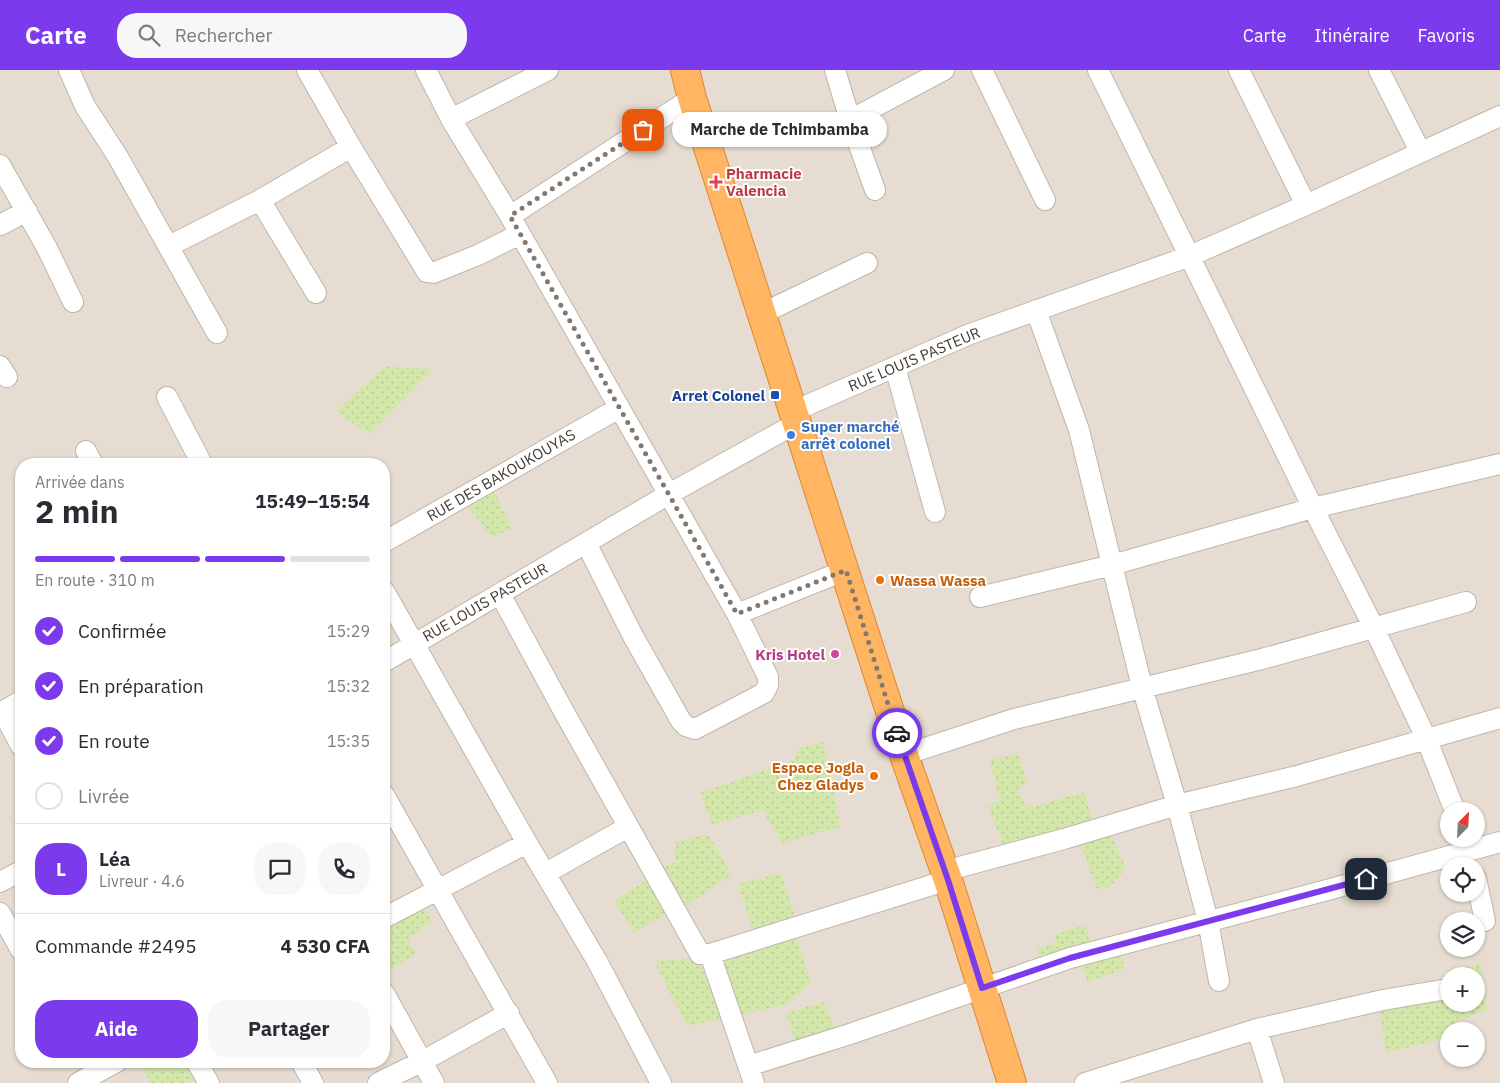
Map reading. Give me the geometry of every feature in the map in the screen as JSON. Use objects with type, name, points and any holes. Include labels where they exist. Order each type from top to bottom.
[{"type":"highway","points":[[685,70],[692,98],[846,570],[904,755],[946,876],[1012,1083]]},
{"type":"street","points":[[69,70],[85,106],[118,157],[217,333]]},
{"type":"street","points":[[307,70],[427,272],[433,272],[478,255],[515,225],[692,98]]},
{"type":"street","points":[[426,70],[451,119],[515,225],[737,614],[768,677],[768,685],[764,693],[695,729],[686,726],[680,721],[633,636],[586,543]]},
{"type":"street","points":[[451,119],[548,70]]},
{"type":"street","points":[[834,70],[875,190]]},
{"type":"street","points":[[850,120],[944,70]]},
{"type":"street","points":[[982,70],[1045,200]]},
{"type":"street","points":[[1098,70],[1374,628],[1426,738],[1451,802]]},
{"type":"street","points":[[1239,70],[1306,205]]},
{"type":"street","points":[[1379,70],[1420,151]]},
{"type":"street","name":"RUE LOUIS PASTEUR","points":[[390,658],[852,384],[970,334],[1190,256],[1500,116]]},
{"type":"street","points":[[169,246],[260,200],[351,147]]},
{"type":"street","points":[[0,165],[27,211],[73,302]]},
{"type":"street","points":[[260,200],[316,293]]},
{"type":"street","points":[[0,224],[27,211]]},
{"type":"street","points":[[763,313],[867,263]]},
{"type":"street","points":[[1036,310],[1079,430],[1142,687],[1177,805],[1208,921],[1218,981]]},
{"type":"street","points":[[895,367],[935,512]]},
{"type":"street","points":[[167,397],[199,458]]},
{"type":"street","name":"RUE DES BAKOUKOUYAS","points":[[390,539],[619,408]]},
{"type":"street","points":[[980,597],[1112,564],[1313,508],[1500,464]]},
{"type":"street","points":[[737,614],[846,570]]},
{"type":"street","points":[[500,594],[697,950],[703,955],[946,876],[1177,805],[1297,776],[1500,718]]},
{"type":"street","points":[[390,602],[527,843],[597,961],[660,1083]]},
{"type":"street","points":[[904,755],[1014,719],[1262,659],[1466,602]]},
{"type":"street","points":[[15,704],[1,712],[15,736]]},
{"type":"street","points":[[390,805],[547,1083]]},
{"type":"street","points":[[546,873],[628,827]]},
{"type":"street","points":[[710,954],[751,1074],[850,1034],[1070,958],[1470,852],[1500,842]]},
{"type":"street","points":[[390,915],[527,843]]},
{"type":"street","points":[[0,882],[15,874]]},
{"type":"street","points":[[0,913],[15,939]]},
{"type":"street","points":[[1085,1083],[1258,1029],[1365,1004],[1440,990]]},
{"type":"street","points":[[390,1003],[434,1083]]},
{"type":"street","points":[[378,1083],[423,1061],[509,1013]]},
{"type":"street","points":[[1258,1029],[1274,1083]]},
{"type":"street","points":[[86,1073],[99,1068]]},
{"type":"street","points":[[200,1068],[209,1083]]},
{"type":"street","points":[[305,1068],[313,1083]]},
{"type":"shaded area","points":[[0,70],[1500,70],[1500,1083],[0,1083]]},
{"type":"green space","points":[[384,367],[434,369],[369,435],[336,411]]},
{"type":"green space","points":[[492,485],[511,528],[493,538],[463,500]]},
{"type":"green space","points":[[824,742],[840,827],[782,843],[763,810],[712,825],[700,793],[794,760],[799,748]]},
{"type":"green space","points":[[1018,754],[1027,783],[1018,790],[1027,808],[1084,792],[1094,826],[1004,847],[988,806],[1000,800],[990,760]]},
{"type":"green space","points":[[1109,832],[1126,868],[1110,887],[1097,889],[1079,842]]},
{"type":"green space","points":[[708,834],[732,875],[680,910],[657,869],[675,862],[675,842]]},
{"type":"green space","points":[[781,873],[797,923],[754,934],[738,884]]},
{"type":"green space","points":[[651,877],[672,910],[634,933],[614,901]]},
{"type":"green space","points":[[422,904],[432,922],[408,939],[416,955],[390,969],[390,920]]},
{"type":"green space","points":[[1085,925],[1093,949],[1042,966],[1036,949],[1056,943],[1054,935]]},
{"type":"green space","points":[[796,937],[811,983],[785,1005],[741,1014],[720,958]]},
{"type":"green space","points":[[1118,949],[1125,969],[1087,982],[1080,961]]},
{"type":"green space","points":[[697,958],[726,1018],[687,1026],[654,961]]},
{"type":"green space","points":[[1481,963],[1482,967],[1464,967]]},
{"type":"green space","points":[[1485,994],[1487,1010],[1485,1011]]},
{"type":"green space","points":[[1440,995],[1440,1012],[1482,1012],[1455,1022],[1440,1022],[1440,1039],[1386,1053],[1380,1010]]},
{"type":"green space","points":[[824,1002],[837,1035],[797,1046],[786,1013]]},
{"type":"green space","points":[[142,1068],[194,1068],[198,1076],[185,1083],[151,1083]]},
{"type":"way so far","points":[[643,130],[510,216],[737,614],[846,570],[897,733]]},
{"type":"place","name":"Marche de Tchimbamba","points":[[643,130]]},
{"type":"place","name":"Pharmacie Valencia","points":[[716,182]]},
{"type":"place","name":"Arret Colonel","points":[[775,395]]},
{"type":"place","name":"Super marché arrêt colonel","points":[[791,435]]},
{"type":"place","name":"Wassa Wassa","points":[[880,580]]},
{"type":"place","name":"Kris Hotel","points":[[835,654]]},
{"type":"place","name":"Espace Jogla Chez Gladys","points":[[874,776]]},
{"type":"route","points":[[897,733],[948,880],[982,988],[1070,958],[1366,879]]}]
